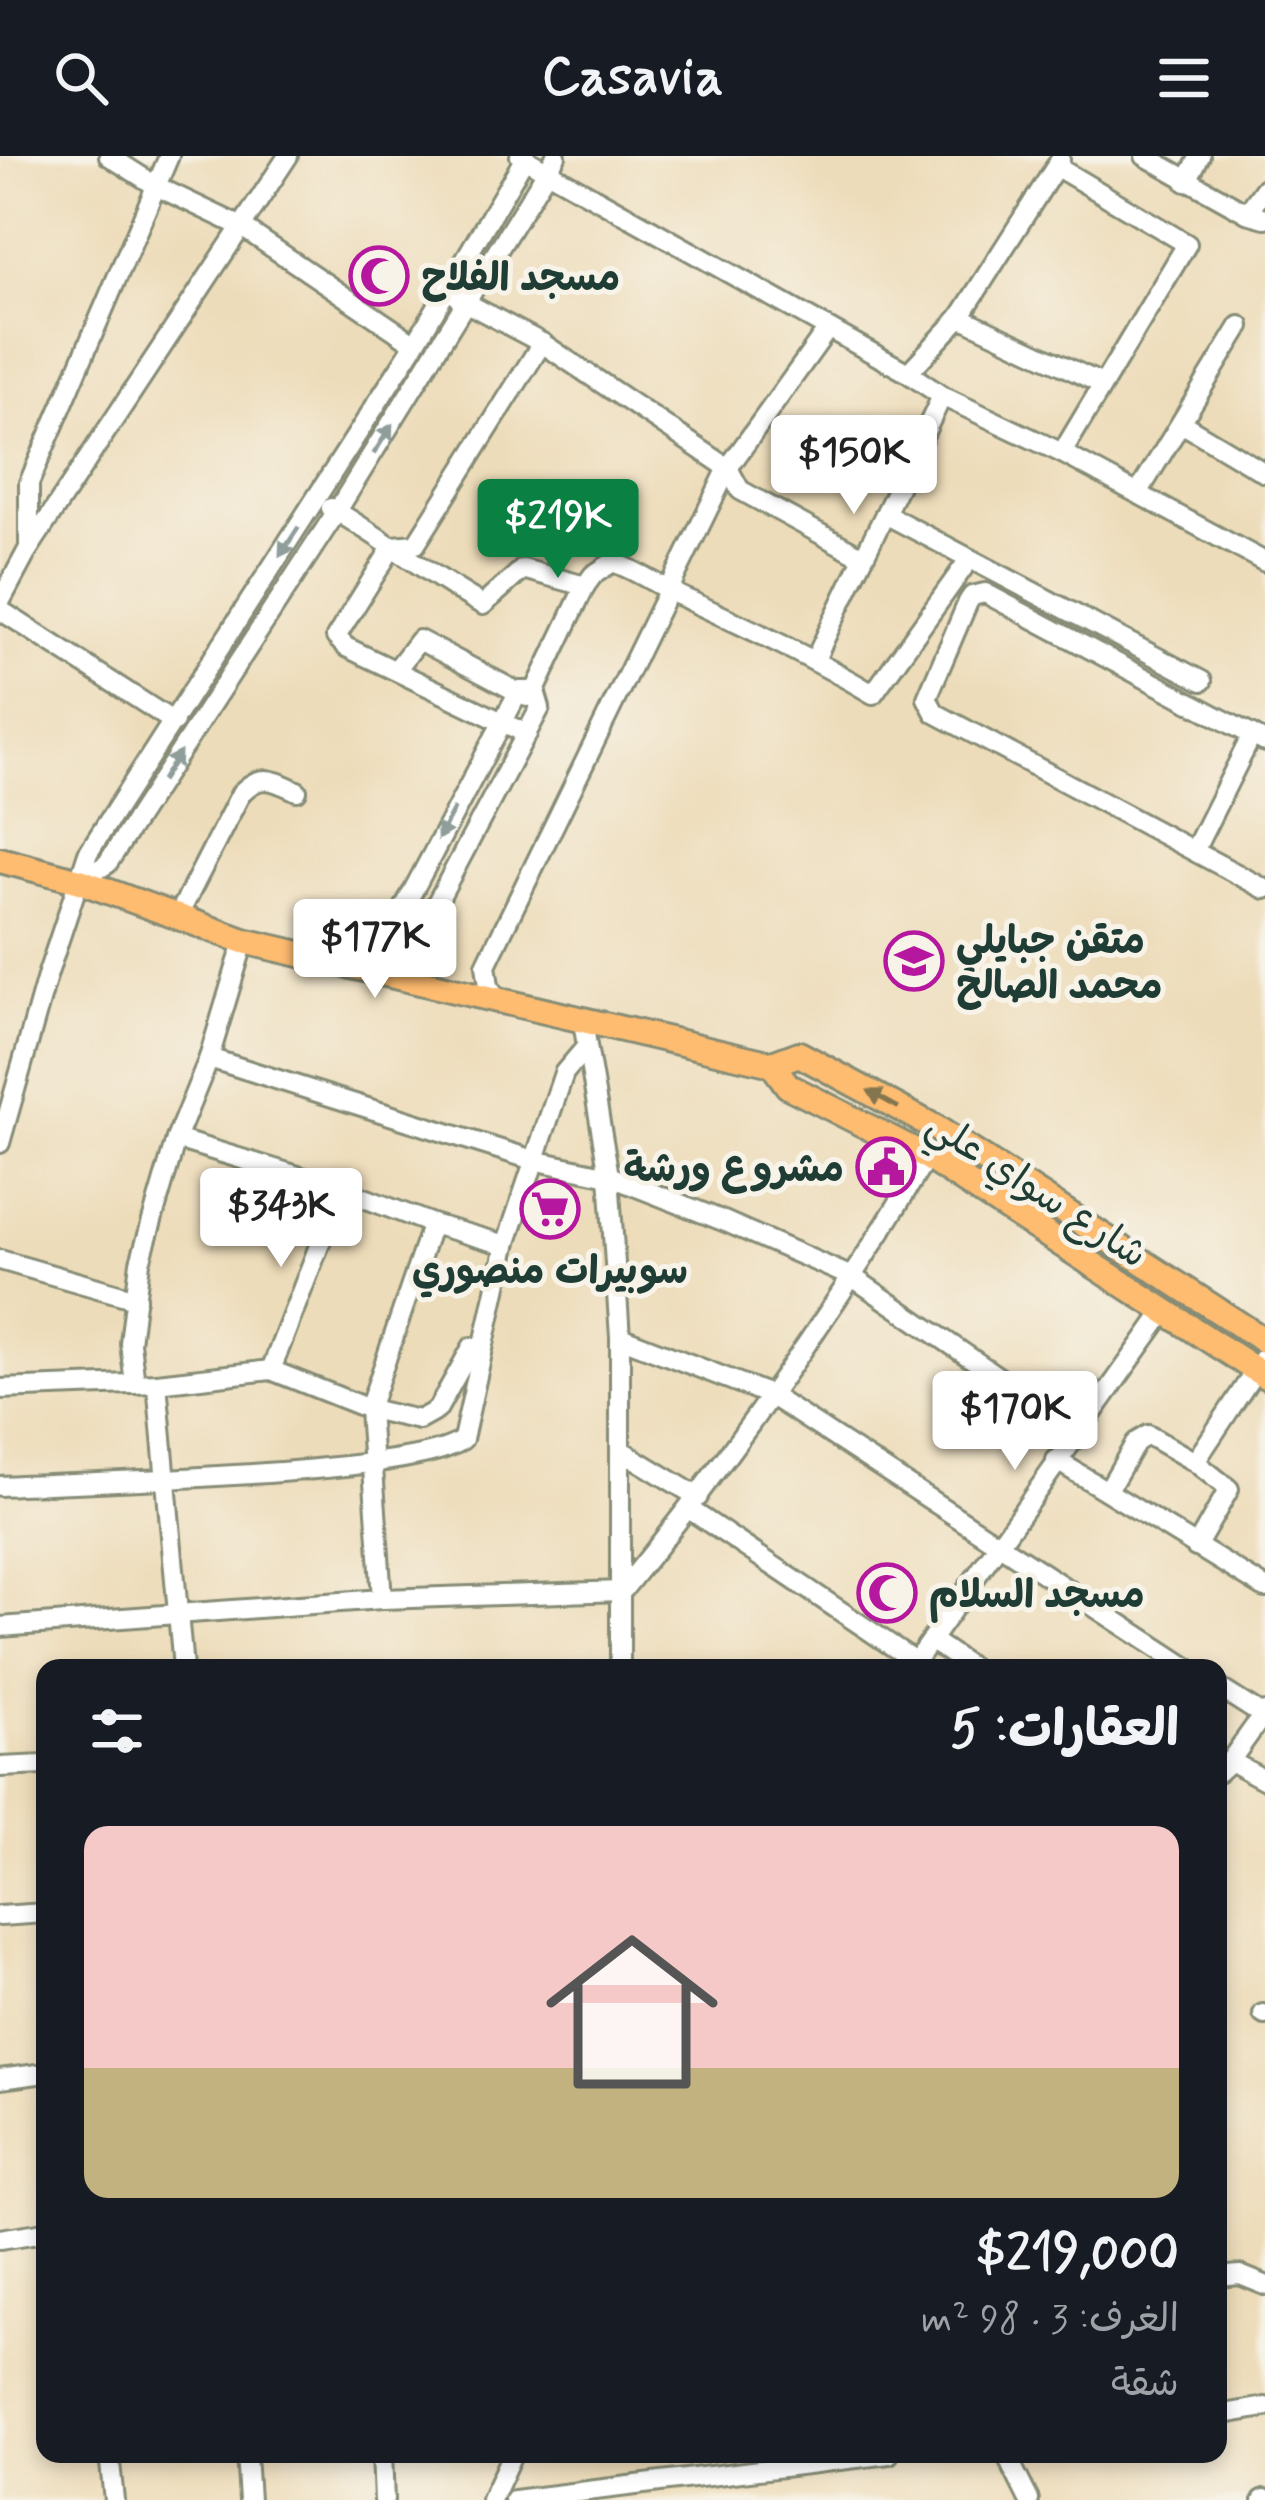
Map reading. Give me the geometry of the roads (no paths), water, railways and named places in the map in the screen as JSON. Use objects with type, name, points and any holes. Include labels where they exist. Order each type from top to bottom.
[{"type":"main road","name":"شارع سواي علي","points":[[0,860],[80,881],[244,940],[497,1000],[585,1034],[772,1064],[799,1054],[936,1128],[1265,1341]]},
{"type":"main road","name":"شارع سواي علي","points":[[772,1064],[788,1086],[927,1157],[1165,1311],[1263,1368]]},
{"type":"street","points":[[110,156],[242,227],[416,344]]},
{"type":"street","points":[[29,548],[29,483],[169,156]]},
{"type":"street","points":[[174,722],[0,606],[29,548],[288,156]]},
{"type":"street","points":[[1145,156],[1256,216],[1265,188]]},
{"type":"street","points":[[1186,182],[1200,156]]},
{"type":"street","points":[[0,1143],[88,853],[416,344],[523,157],[552,164],[942,396],[1062,453],[1265,562]]},
{"type":"street","points":[[908,373],[960,317],[1060,161],[1187,244],[1062,453]]},
{"type":"street","points":[[80,881],[107,864],[337,511],[552,164]]},
{"type":"street","points":[[446,291],[542,343],[728,468],[740,490],[861,556]]},
{"type":"street","points":[[960,317],[1102,384]]},
{"type":"street","points":[[1138,493],[1240,326]]},
{"type":"street","points":[[497,1000],[486,965],[728,468],[827,330]]},
{"type":"street","points":[[393,547],[416,544],[542,343]]},
{"type":"street","points":[[815,660],[861,556],[887,515],[942,396]]},
{"type":"street","points":[[1183,424],[1265,473]]},
{"type":"street","points":[[317,499],[419,569],[483,605],[523,569],[585,586]]},
{"type":"street","points":[[887,515],[1202,681]]},
{"type":"street","points":[[393,547],[336,637],[527,734]]},
{"type":"street","points":[[398,976],[527,734],[532,697],[593,575],[613,562],[637,571],[873,694],[968,561]]},
{"type":"street","points":[[1195,849],[1258,738],[979,592],[968,602],[927,698],[935,713],[1265,890]]},
{"type":"street","points":[[396,670],[419,640],[532,697]]},
{"type":"street","points":[[371,970],[502,721],[532,697]]},
{"type":"street","points":[[179,914],[242,793],[253,781],[269,778],[297,791]]},
{"type":"street","points":[[135,1384],[130,1342],[140,1262],[176,1138],[209,1058],[244,940]]},
{"type":"street","points":[[0,1486],[372,1465],[437,1454],[463,1439],[506,1245],[564,1073],[585,1034]]},
{"type":"street","points":[[585,1034],[609,1176],[620,1337],[620,1659]]},
{"type":"street","points":[[209,1058],[533,1160],[609,1176],[854,1278],[1077,1431]]},
{"type":"street","points":[[176,1138],[506,1245]]},
{"type":"street","points":[[0,1627],[382,1599],[622,1591],[694,1503],[854,1278],[927,1157]]},
{"type":"street","points":[[271,1370],[341,1189]]},
{"type":"street","points":[[382,1599],[369,1409],[432,1224]]},
{"type":"street","points":[[0,1260],[136,1299]]},
{"type":"street","points":[[0,1389],[157,1383],[271,1370],[369,1409],[419,1420],[430,1415],[462,1370],[489,1309]]},
{"type":"street","points":[[918,1659],[1165,1311]]},
{"type":"street","points":[[620,1337],[770,1395],[1173,1659]]},
{"type":"street","points":[[1195,1462],[1263,1368]]},
{"type":"street","points":[[157,1383],[182,1659]]},
{"type":"street","points":[[430,1415],[463,1439]]},
{"type":"street","points":[[1108,1490],[1136,1442],[1148,1435],[1195,1462],[1229,1489],[1196,1547]]},
{"type":"street","points":[[622,1451],[906,1659]]},
{"type":"street","points":[[1056,1460],[1265,1588]]},
{"type":"street","points":[[931,1640],[960,1659]]},
{"type":"street","points":[[1227,1693],[1263,1713],[1227,1762]]},
{"type":"street","points":[[0,1767],[36,1765]]},
{"type":"street","points":[[1227,1767],[1265,1780]]},
{"type":"street","points":[[0,1916],[36,1913]]},
{"type":"street","points":[[0,2079],[36,2074]]},
{"type":"street","points":[[0,2239],[36,2233]]},
{"type":"street","points":[[1227,2276],[1240,2275],[1265,2285]]},
{"type":"street","points":[[1227,2413],[1265,2407]]},
{"type":"street","points":[[111,2463],[114,2500]]},
{"type":"street","points":[[247,2463],[249,2500]]},
{"type":"street","points":[[382,2463],[384,2500]]},
{"type":"street","points":[[490,2500],[508,2463]]},
{"type":"street","points":[[1010,2463],[1029,2500]]},
{"type":"street","points":[[514,2500],[709,2464]]},
{"type":"place","name":"مسجد الفلاح","points":[[379,276]]},
{"type":"place","name":"متقن جبايلي محمد الصالح","points":[[914,961]]},
{"type":"place","name":"مشروع ورشة","points":[[886,1167]]},
{"type":"place","name":"سوبيرات منصوري","points":[[550,1209]]},
{"type":"place","name":"مسجد السلام","points":[[887,1593]]}]
